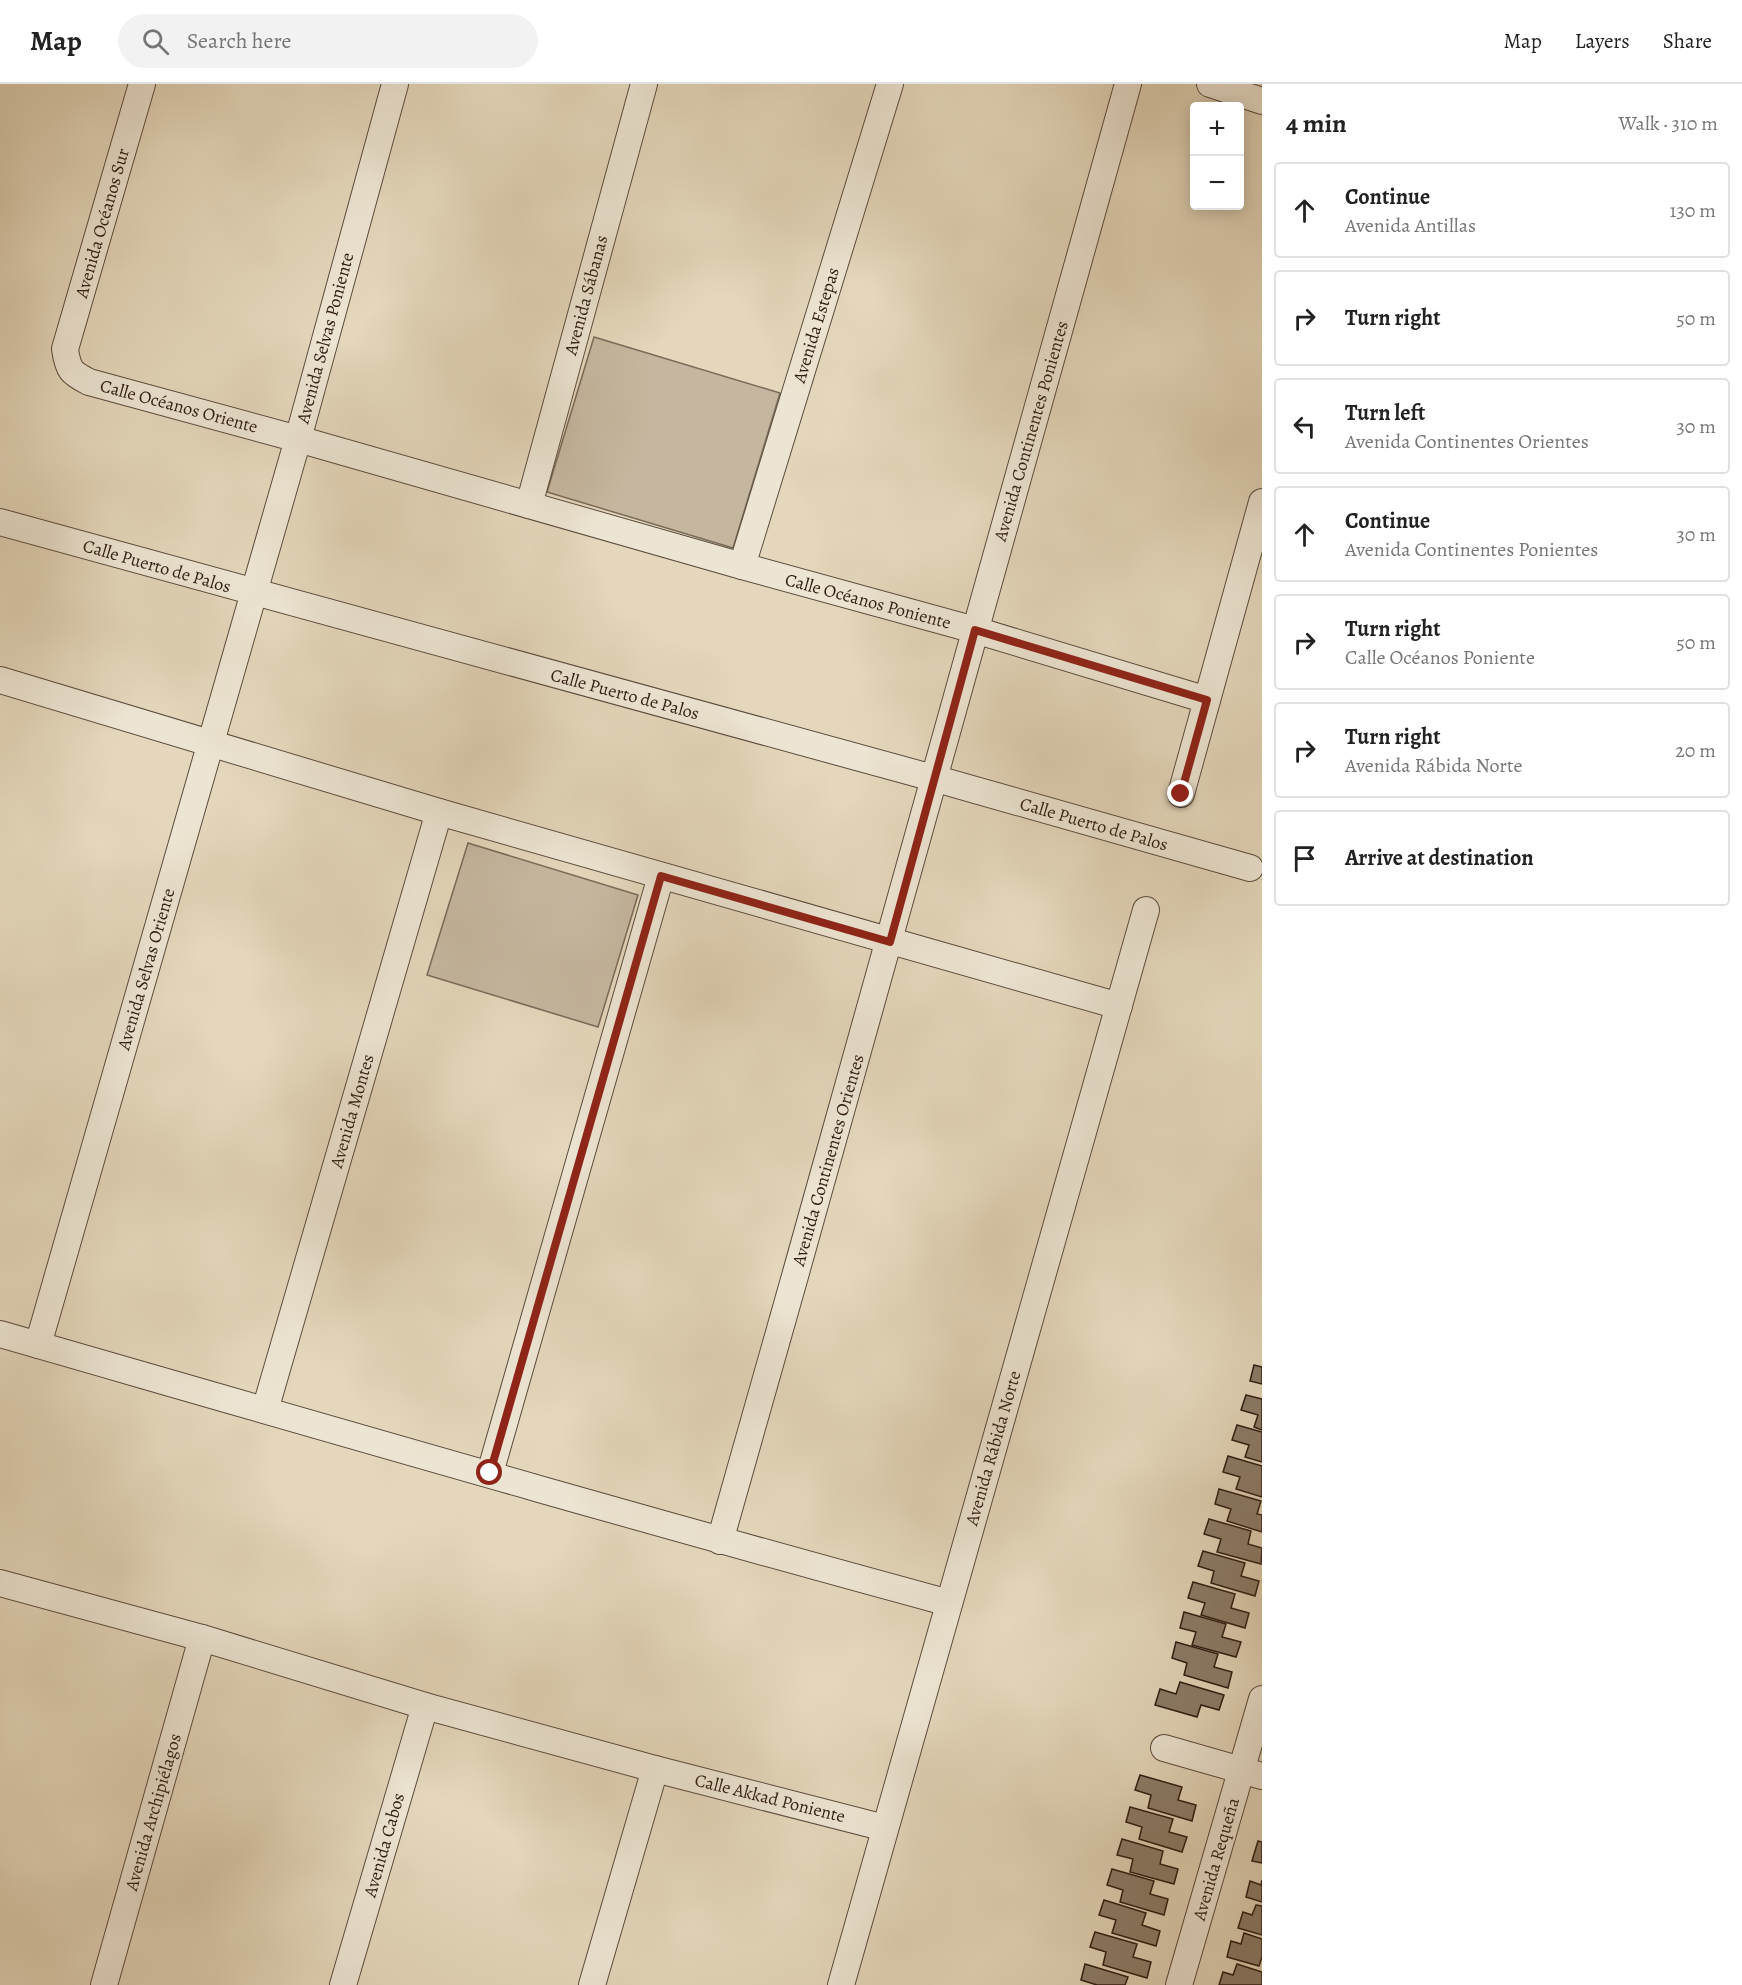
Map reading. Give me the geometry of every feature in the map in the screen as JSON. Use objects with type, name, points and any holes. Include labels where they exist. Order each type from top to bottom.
[{"type":"street","name":"Avenida Océanos Sur","points":[[67,363],[65,350],[142,84]]},
{"type":"street","name":"Avenida Selvas Poniente","points":[[253,592],[298,439],[395,84]]},
{"type":"street","name":"Avenida Sábanas","points":[[529,505],[644,84]]},
{"type":"street","name":"Avenida Estepas","points":[[742,566],[890,84]]},
{"type":"street","name":"Avenida Continentes Ponientes","points":[[933,778],[1128,84]]},
{"type":"street","points":[[1210,84],[1262,102]]},
{"type":"street","name":"Calle Océanos Oriente","points":[[67,363],[74,375],[89,382],[529,505]]},
{"type":"street","points":[[1181,794],[1262,502]]},
{"type":"street","name":"Calle Océanos Poniente","points":[[529,505],[975,630],[1207,700]]},
{"type":"street","name":"Calle Puerto de Palos","points":[[0,522],[933,778],[1250,868]]},
{"type":"street","name":"Avenida Selvas Oriente","points":[[38,1345],[253,592]]},
{"type":"street","points":[[0,680],[439,813],[1119,1006]]},
{"type":"street","name":"Avenida Continentes Orientes","points":[[720,1541],[890,942],[933,778]]},
{"type":"street","name":"Avenida Montes","points":[[265,1410],[439,813]]},
{"type":"street","points":[[490,1473],[661,876]]},
{"type":"street","name":"Avenida Rábida Norte","points":[[841,1985],[1146,910]]},
{"type":"street","points":[[0,1334],[490,1473],[720,1541],[949,1603]]},
{"type":"street","name":"Calle Akkad Poniente","points":[[0,1583],[202,1638],[424,1706],[655,1769],[885,1828]]},
{"type":"street","name":"Avenida Archipiélagos","points":[[104,1985],[202,1638]]},
{"type":"street","name":"Avenida Requeña","points":[[1179,1985],[1252,1773],[1262,1699]]},
{"type":"street","name":"Avenida Cabos","points":[[343,1985],[424,1706]]},
{"type":"street","points":[[1164,1748],[1252,1773]]},
{"type":"street","points":[[592,1985],[655,1769]]},
{"type":"shaded area","points":[[594,337],[780,393],[733,548],[547,492]]},
{"type":"shaded area","points":[[468,843],[638,895],[598,1027],[427,975]]},
{"type":"building","points":[[1254,1365],[1262,1367],[1262,1384],[1250,1381]]},
{"type":"building","points":[[1246,1395],[1262,1399],[1262,1430],[1254,1427],[1258,1415],[1241,1410]]},
{"type":"building","points":[[1237,1425],[1262,1432],[1262,1462],[1245,1457],[1249,1445],[1232,1440]]},
{"type":"building","points":[[1228,1456],[1262,1466],[1262,1497],[1236,1489],[1240,1477],[1223,1472]]},
{"type":"building","points":[[1219,1489],[1261,1501],[1257,1514],[1262,1515],[1262,1532],[1227,1521],[1231,1509],[1215,1504]]},
{"type":"building","points":[[1209,1519],[1251,1531],[1248,1544],[1262,1548],[1261,1564],[1217,1552],[1221,1539],[1204,1534]]},
{"type":"building","points":[[1203,1551],[1245,1563],[1241,1576],[1259,1581],[1255,1596],[1211,1583],[1214,1571],[1198,1566]]},
{"type":"building","points":[[1193,1582],[1235,1594],[1231,1608],[1249,1613],[1245,1628],[1201,1615],[1205,1603],[1188,1598]]},
{"type":"building","points":[[1184,1612],[1226,1624],[1222,1637],[1241,1642],[1236,1657],[1192,1645],[1196,1632],[1180,1628]]},
{"type":"building","points":[[1176,1642],[1218,1654],[1214,1667],[1232,1672],[1228,1688],[1184,1675],[1187,1663],[1172,1658]]},
{"type":"building","points":[[1180,1682],[1224,1695],[1219,1710],[1201,1705],[1197,1717],[1155,1705],[1160,1689],[1176,1694]]},
{"type":"building","points":[[1140,1775],[1182,1787],[1178,1800],[1196,1805],[1192,1821],[1148,1808],[1151,1795],[1135,1790]]},
{"type":"building","points":[[1130,1807],[1173,1819],[1169,1832],[1187,1837],[1182,1852],[1139,1839],[1142,1827],[1126,1822]]},
{"type":"building","points":[[1122,1839],[1163,1851],[1160,1864],[1178,1869],[1174,1884],[1130,1872],[1133,1859],[1117,1855]]},
{"type":"building","points":[[1258,1841],[1262,1842],[1262,1863],[1252,1861]]},
{"type":"building","points":[[1112,1869],[1154,1881],[1150,1894],[1168,1899],[1164,1915],[1120,1902],[1123,1890],[1107,1885]]},
{"type":"building","points":[[1262,1880],[1262,1902],[1246,1897],[1250,1881],[1261,1885]]},
{"type":"building","points":[[1104,1900],[1146,1913],[1142,1925],[1160,1931],[1156,1946],[1112,1933],[1116,1920],[1099,1915]]},
{"type":"building","points":[[1256,1905],[1262,1906],[1262,1935],[1238,1928],[1243,1912],[1252,1915]]},
{"type":"building","points":[[1095,1932],[1137,1944],[1133,1957],[1151,1962],[1147,1978],[1103,1965],[1106,1952],[1090,1947]]},
{"type":"building","points":[[1244,1933],[1262,1939],[1262,1957],[1259,1966],[1227,1957],[1231,1941],[1241,1944]]},
{"type":"building","points":[[1085,1964],[1128,1977],[1125,1985],[1097,1985],[1081,1980]]},
{"type":"building","points":[[1237,1964],[1262,1972],[1262,1985],[1219,1985],[1223,1972],[1233,1975]]},
{"type":"route","points":[[490,1473],[661,876],[890,942],[975,630],[1207,700],[1181,794]]}]
